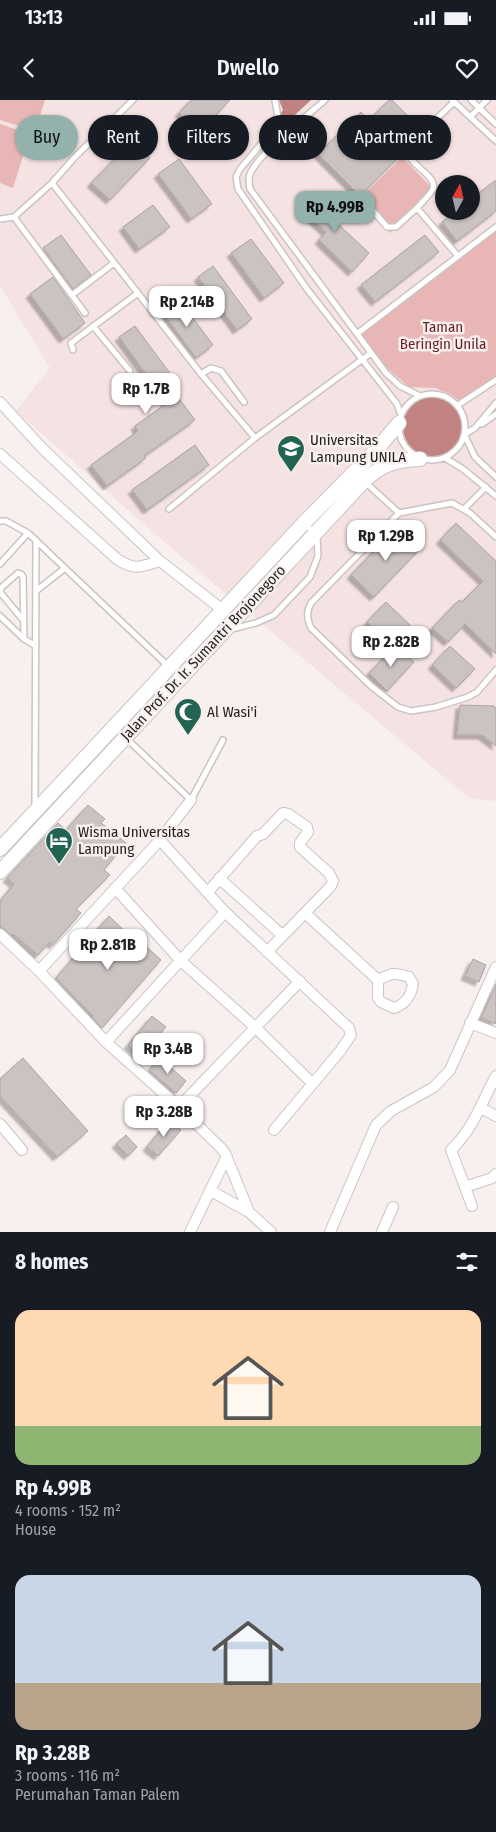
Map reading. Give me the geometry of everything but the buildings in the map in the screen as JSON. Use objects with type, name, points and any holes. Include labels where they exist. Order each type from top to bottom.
[{"type":"street","points":[[0,402],[42,448],[160,561],[224,611]]},
{"type":"street","name":"Jalan Prof. Dr. Ir. Sumantri Brojonegoro","points":[[0,848],[224,611],[304,523],[377,449],[400,419]]},
{"type":"street","points":[[0,454],[117,559],[128,566],[137,568],[160,561]]},
{"type":"street","name":"Jalan Prof. Dr. Ir. Sumantri Brojonegoro","points":[[0,872],[364,481],[387,464],[420,459]]},
{"type":"street","points":[[115,726],[126,737]]},
{"type":"street","points":[[39,971],[160,840],[191,800]]},
{"type":"street","points":[[208,892],[257,836],[263,834],[283,813],[288,814],[307,826],[308,832],[300,843],[300,847],[329,873],[333,881],[331,886],[267,952]]},
{"type":"street","points":[[160,840],[225,912],[350,1028],[351,1035],[341,1050],[274,1130]]},
{"type":"street","points":[[220,878],[282,935]]},
{"type":"street","points":[[115,888],[181,960],[256,1028],[312,1083]]},
{"type":"street","points":[[106,1042],[225,912]]},
{"type":"street","points":[[305,913],[378,980]]},
{"type":"street","points":[[0,934],[39,971],[106,1042],[179,1107],[221,1148],[249,1212]]},
{"type":"street","points":[[330,1232],[376,1125],[391,1111],[438,1084],[450,1070],[496,967]]},
{"type":"street","points":[[179,1107],[300,980]]},
{"type":"street","points":[[470,1022],[496,1033]]},
{"type":"street","points":[[472,1206],[451,1150],[458,1144],[481,1108],[496,1076]]},
{"type":"street","points":[[481,1108],[496,1116]]},
{"type":"street","points":[[0,1124],[22,1150]]},
{"type":"street","points":[[190,1232],[226,1158]]},
{"type":"street","points":[[465,1188],[492,1178],[496,1174]]},
{"type":"street","points":[[211,1191],[249,1212],[270,1232]]},
{"type":"street","points":[[382,1232],[393,1206]]},
{"type":"lane","points":[[0,219],[14,217],[52,183],[74,158],[133,100]]},
{"type":"lane","points":[[275,100],[278,115]]},
{"type":"lane","points":[[308,115],[325,100]]},
{"type":"lane","points":[[471,100],[496,124]]},
{"type":"lane","points":[[470,117],[486,100]]},
{"type":"lane","points":[[363,199],[391,228],[396,227],[417,208],[433,190],[433,185],[432,179],[411,160],[407,153],[407,147],[453,101],[496,141]]},
{"type":"lane","points":[[259,147],[240,169],[236,177],[238,189],[290,264],[397,404],[400,419],[400,438],[408,450],[420,459],[428,461],[445,458],[461,446],[465,435],[466,424],[463,414],[458,405],[447,397],[434,394],[420,396],[405,407],[400,419]]},
{"type":"lane","points":[[260,160],[254,166],[248,181],[250,189],[392,379],[408,391],[420,396]]},
{"type":"lane","points":[[52,183],[201,374],[255,438]]},
{"type":"lane","points":[[417,208],[458,256]]},
{"type":"lane","points":[[14,217],[85,313]]},
{"type":"lane","points":[[358,333],[496,227]]},
{"type":"lane","points":[[290,264],[300,256]]},
{"type":"lane","points":[[72,295],[114,263]]},
{"type":"lane","points":[[73,350],[71,343],[138,293]]},
{"type":"lane","points":[[93,326],[130,371]]},
{"type":"lane","points":[[169,509],[255,438],[363,361],[371,353]]},
{"type":"lane","points":[[201,374],[212,368],[220,371],[244,402]]},
{"type":"lane","points":[[458,405],[496,380]]},
{"type":"lane","points":[[475,428],[496,403]]},
{"type":"lane","points":[[465,435],[496,414]]},
{"type":"lane","points":[[465,435],[475,457],[496,477]]},
{"type":"lane","points":[[445,458],[486,486],[496,496]]},
{"type":"lane","points":[[364,481],[399,513]]},
{"type":"lane","points":[[464,509],[486,486]]},
{"type":"lane","points":[[496,537],[464,509],[452,503],[399,513],[311,603],[307,610],[307,620],[311,628],[371,686],[398,707],[411,710],[436,707],[468,697],[477,692],[496,670]]},
{"type":"lane","points":[[0,521],[6,521],[28,533],[170,668]]},
{"type":"lane","points":[[225,632],[256,623],[274,615],[310,577],[318,556],[312,536],[304,523]]},
{"type":"lane","points":[[0,564],[28,533]]},
{"type":"lane","points":[[35,811],[36,540]]},
{"type":"lane","points":[[36,591],[65,568]]},
{"type":"lane","points":[[23,620],[0,592],[1,588],[18,573],[23,576],[24,639]]},
{"type":"lane","points":[[0,616],[24,639],[36,646]]},
{"type":"lane","points":[[126,737],[191,800],[223,740]]},
{"type":"shaded area","name":"Universitas Lampung UNILA","points":[[0,100],[496,100],[496,801],[469,798],[155,534],[16,411],[50,368],[0,286]]},
{"type":"shaded area","points":[[279,100],[311,100],[295,115],[280,115],[283,110]]},
{"type":"shaded area","points":[[427,397],[439,397],[450,402],[458,410],[463,421],[461,439],[450,452],[439,457],[427,457],[416,452],[408,444],[403,433],[403,421],[408,410],[416,402]]},
{"type":"green space","points":[[0,100],[45,100],[40,115],[15,115],[15,125],[0,120]]},
{"type":"green space","points":[[0,124],[15,129],[15,160],[22,160],[13,188],[0,183]]},
{"type":"green space","points":[[399,160],[405,160],[435,191],[390,233],[359,199]]},
{"type":"green space","name":"Taman Beringin Unila","points":[[496,227],[496,379],[461,402],[450,394],[435,388],[409,387],[380,362],[361,333]]},
{"type":"place","name":"Universitas Lampung UNILA","points":[[291,473]]},
{"type":"place","name":"Al Wasi'i","points":[[188,736]]},
{"type":"place","name":"Wisma Universitas Lampung","points":[[59,865]]}]
